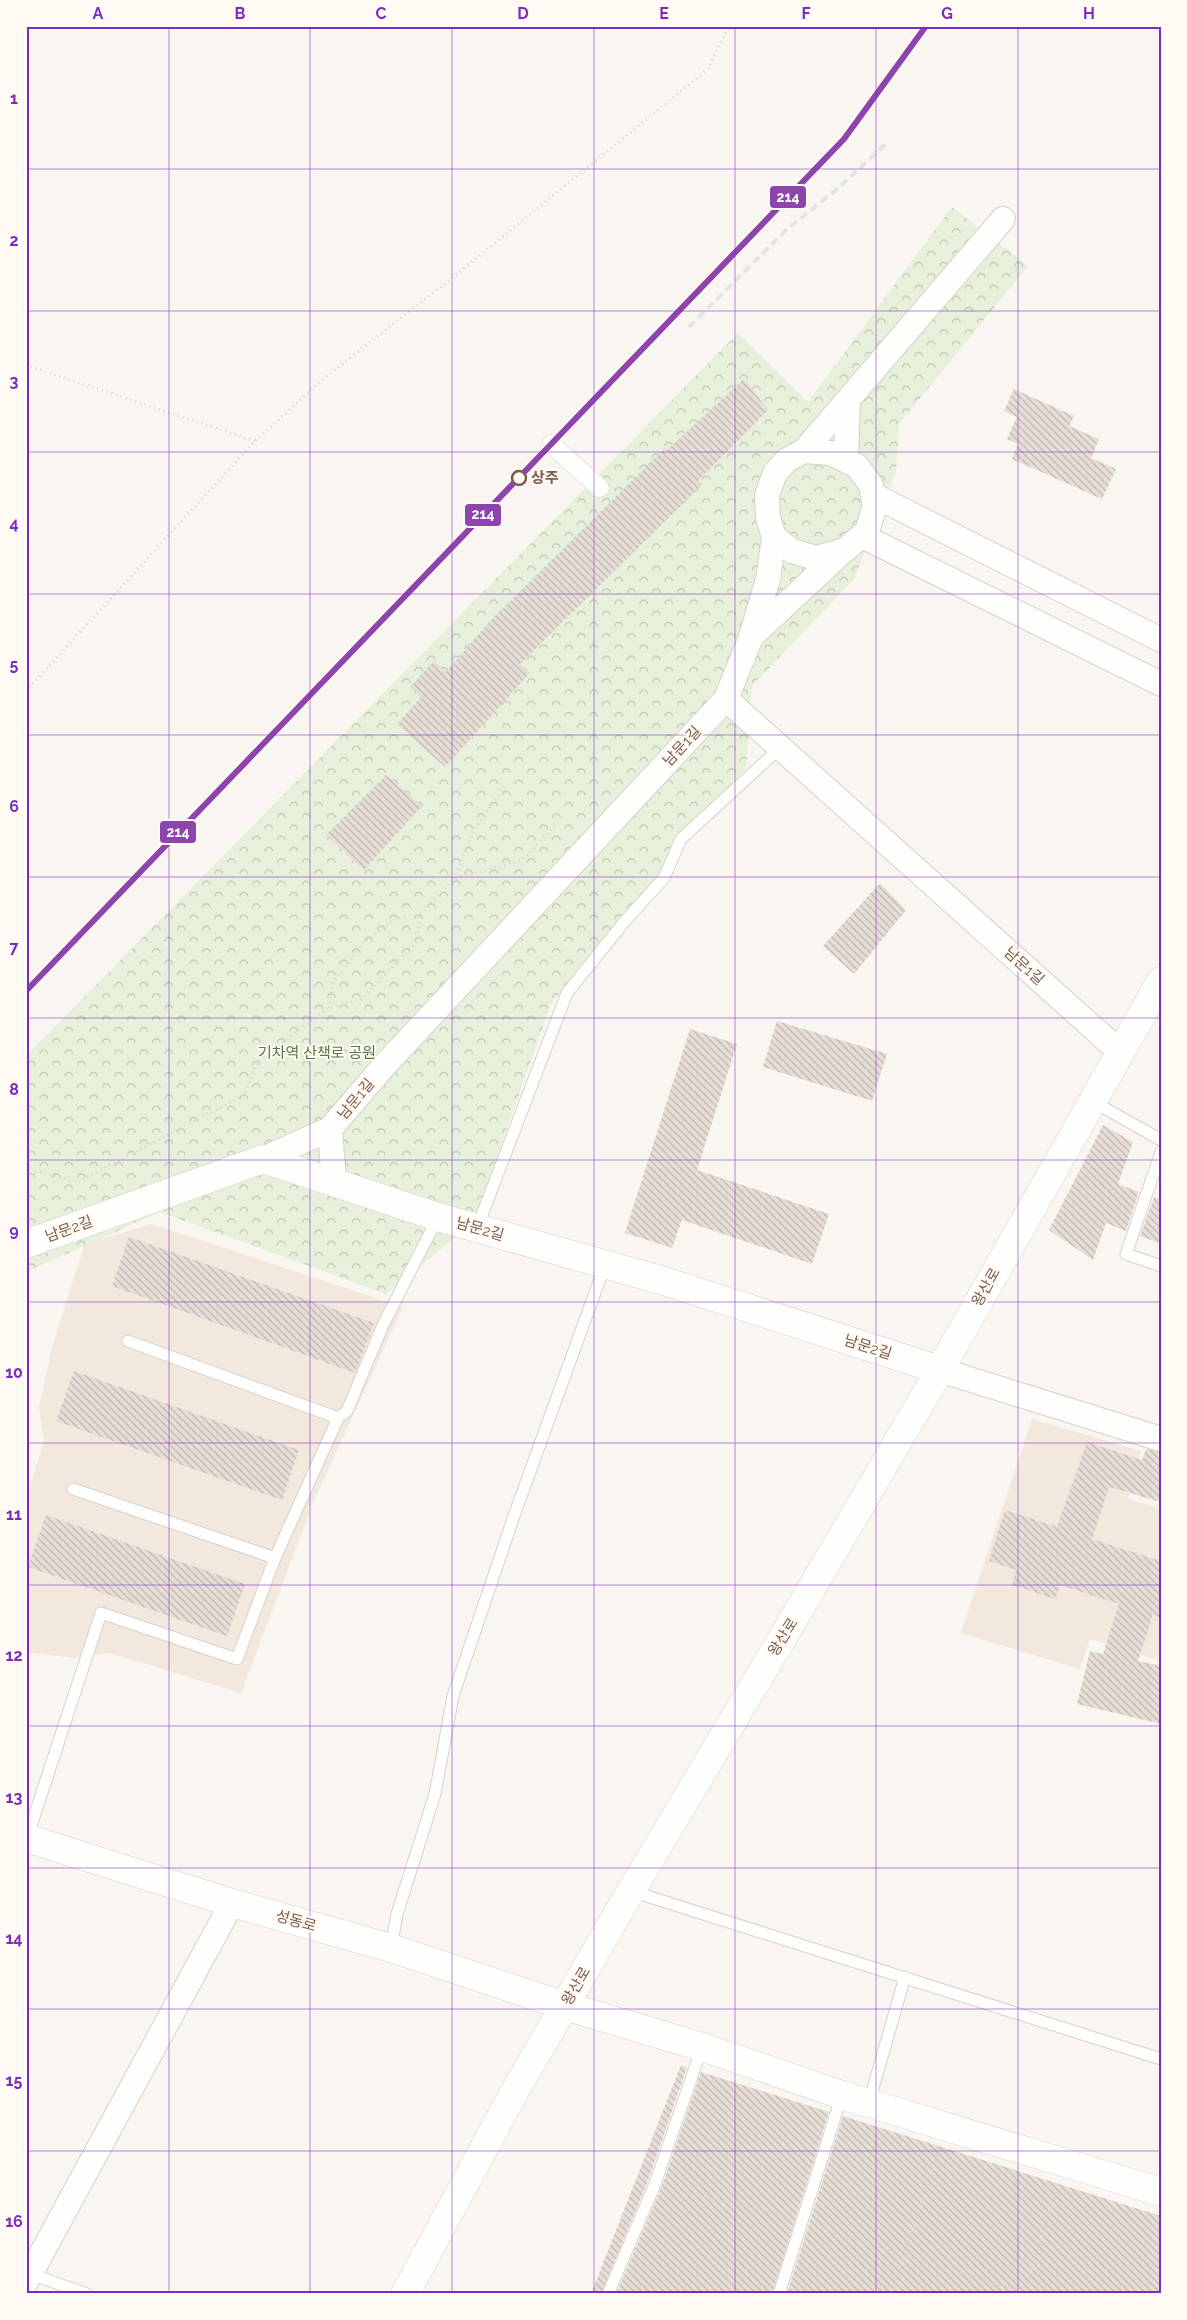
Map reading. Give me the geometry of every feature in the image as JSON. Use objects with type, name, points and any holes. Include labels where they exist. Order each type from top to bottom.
[{"type":"street","points":[[726,699],[751,637],[768,579],[774,537],[768,518],[767,495],[775,473],[787,460],[804,451],[1003,219]]},
{"type":"street","points":[[846,458],[848,400]]},
{"type":"street","points":[[551,444],[600,488]]},
{"type":"street","points":[[751,637],[867,532],[875,506],[871,485],[858,466],[846,458],[831,452],[804,451]]},
{"type":"street","points":[[873,495],[1161,640]]},
{"type":"street","points":[[774,537],[792,551],[816,558],[853,543],[1161,684]]},
{"type":"street","name":"남문1길","points":[[264,1159],[330,1129],[383,1067],[726,699],[781,746],[1119,1051]]},
{"type":"street","name":"왕산로","points":[[405,2294],[516,2089],[631,1890],[940,1370],[1119,1051],[1161,981]]},
{"type":"street","points":[[330,1129],[334,1182]]},
{"type":"street","name":"남문2길","points":[[26,1244],[264,1159],[438,1217],[664,1281],[940,1370]]},
{"type":"street","points":[[940,1370],[1161,1439]]},
{"type":"street","name":"성동로","points":[[27,1838],[232,1903],[392,1948],[565,2006],[702,2047],[842,2095],[1161,2192]]},
{"type":"street","points":[[28,2276],[232,1903]]},
{"type":"lane","points":[[477,1228],[566,993],[625,921],[664,878],[681,838],[781,746]]},
{"type":"lane","points":[[1092,1101],[1161,1140]]},
{"type":"lane","points":[[1161,1152],[1126,1254],[1161,1266]]},
{"type":"lane","points":[[27,1838],[101,1613],[237,1659],[275,1558],[338,1418],[347,1411],[383,1324],[438,1217]]},
{"type":"lane","points":[[392,1948],[397,1914],[435,1794],[453,1696],[518,1504],[605,1265]]},
{"type":"lane","points":[[128,1341],[338,1418]]},
{"type":"lane","points":[[73,1488],[275,1558]]},
{"type":"lane","points":[[631,1890],[1161,2059]]},
{"type":"lane","points":[[868,2102],[905,1977]]},
{"type":"lane","points":[[608,2294],[654,2184],[702,2047]]},
{"type":"lane","points":[[779,2294],[842,2095]]},
{"type":"lane","points":[[28,2276],[87,2294]]},
{"type":"path","points":[[26,691],[255,441],[323,380],[458,273],[708,69],[729,26]]},
{"type":"path","points":[[26,365],[255,441]]},
{"type":"path","points":[[329,1008],[333,982],[363,943],[397,918],[419,915],[454,879],[475,829],[506,784]]},
{"type":"path","points":[[454,879],[522,860],[555,826]]},
{"type":"path","points":[[26,1176],[38,1171],[77,1182],[244,1095],[258,1061],[329,1008],[361,1000],[418,940],[419,915]]},
{"type":"path","points":[[892,2294],[946,2127]]},
{"type":"path","points":[[1024,2293],[1065,2164]]},
{"type":"path","points":[[654,2184],[801,2221],[904,2256],[1029,2294]]},
{"type":"shaded area","points":[[151,1224],[403,1307],[315,1498],[241,1693],[110,1653],[72,1658],[26,1652],[26,1499],[44,1441],[39,1407],[53,1343],[85,1244]]},
{"type":"shaded area","points":[[1032,1419],[1141,1451],[1128,1499],[1161,1509],[1161,1661],[1090,1639],[1080,1669],[961,1633]]},
{"type":"green space","name":"기차역 산책로 공원","points":[[952,207],[1028,266],[899,424],[896,472],[854,579],[752,686],[746,768],[551,1004],[474,1222],[386,1294],[160,1212],[26,1272],[26,1056],[738,333],[808,402]]},
{"type":"building","points":[[744,379],[768,410],[698,481],[702,485],[520,664],[530,673],[445,767],[397,724],[421,697],[410,687],[434,661],[446,672],[491,620],[665,448],[667,450]]},
{"type":"building","points":[[1014,389],[1074,416],[1069,426],[1099,439],[1091,458],[1116,469],[1102,499],[1012,459],[1018,444],[1007,439],[1017,417],[1004,411]]},
{"type":"building","points":[[386,775],[422,806],[364,870],[326,835]]},
{"type":"building","points":[[880,883],[906,910],[854,974],[823,946]]},
{"type":"building","points":[[777,1021],[887,1054],[872,1101],[763,1067]]},
{"type":"building","points":[[690,1029],[737,1044],[697,1170],[829,1214],[812,1264],[682,1220],[672,1248],[625,1233]]},
{"type":"building","points":[[1103,1125],[1133,1142],[1118,1184],[1139,1192],[1126,1231],[1106,1223],[1093,1260],[1049,1230]]},
{"type":"building","points":[[1154,1197],[1161,1199],[1161,1244],[1140,1236]]},
{"type":"building","points":[[129,1237],[374,1323],[355,1373],[112,1286]]},
{"type":"building","points":[[74,1371],[299,1450],[282,1500],[56,1421]]},
{"type":"building","points":[[1087,1442],[1142,1460],[1146,1449],[1161,1452],[1161,1502],[1109,1487],[1092,1539],[1161,1561],[1161,1618],[1153,1615],[1138,1661],[1161,1666],[1161,1724],[1077,1704],[1090,1651],[1103,1654],[1119,1604],[1060,1585],[1055,1599],[1012,1585],[1016,1570],[989,1561],[1005,1510],[1057,1527]]},
{"type":"building","points":[[46,1515],[245,1584],[227,1636],[28,1567]]},
{"type":"building","points":[[681,2065],[687,2067],[648,2181],[601,2294],[591,2294]]},
{"type":"building","points":[[701,2072],[829,2112],[772,2294],[616,2294],[662,2186]]},
{"type":"building","points":[[843,2116],[1161,2216],[1161,2294],[787,2294]]},
{"type":"railway","points":[[689,327],[787,229],[836,190],[887,143]]},
{"type":"transit line","name":"214","points":[[26,991],[844,139],[926,26]]},
{"type":"place","name":"상주","points":[[519,478]]}]
